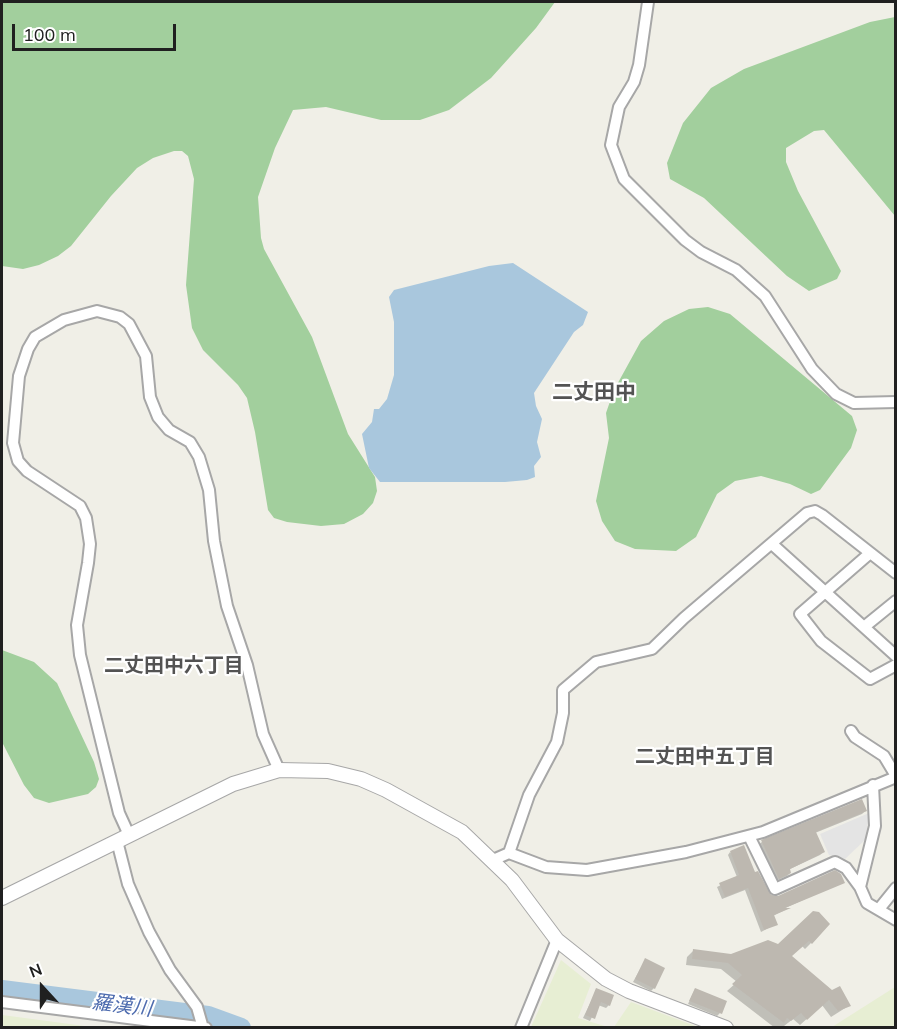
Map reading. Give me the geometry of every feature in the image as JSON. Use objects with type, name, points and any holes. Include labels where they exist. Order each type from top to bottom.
[{"type":"street","points":[[648,2],[639,65],[634,82],[619,107],[611,145],[624,179],[685,240],[701,252],[736,270],[765,296],[812,369],[836,394],[854,403],[896,402]]},
{"type":"street","points":[[2,1002],[204,1027],[197,1007],[170,970],[149,932],[128,884],[119,813],[81,655],[76,625],[88,563],[86,518],[73,501],[27,471],[18,460],[13,443],[19,376],[28,349],[35,337],[64,320],[98,311],[120,317],[129,324],[146,356],[150,397],[158,417],[170,430],[190,442],[199,457],[209,490],[214,542],[227,606],[247,665],[263,734],[279,770]]},
{"type":"street","points":[[509,853],[536,780],[557,742],[563,713],[563,690],[596,662],[652,649],[684,618],[807,513],[815,511],[896,573]]},
{"type":"street","points":[[772,544],[896,656]]},
{"type":"street","points":[[869,554],[800,614],[821,641],[870,680],[896,665]]},
{"type":"street","points":[[864,627],[896,601]]},
{"type":"street","points":[[493,860],[509,853],[546,867],[587,870],[686,852],[749,836],[896,776],[884,756],[855,737],[851,731]]},
{"type":"street","points":[[2,898],[233,784],[279,770],[308,769],[361,779],[432,812],[462,832],[493,860],[512,880],[557,940],[583,963],[629,991],[726,1028]]},
{"type":"street","points":[[860,887],[875,826],[873,785]]},
{"type":"street","points":[[749,836],[775,889],[835,862],[846,867],[860,887],[867,903],[896,920]]},
{"type":"street","points":[[879,909],[896,888]]},
{"type":"street","points":[[521,1028],[557,940]]},
{"type":"green space","points":[[2,2],[555,2],[536,28],[491,78],[449,110],[420,120],[381,120],[326,107],[293,110],[275,148],[258,197],[261,238],[264,249],[312,337],[348,434],[375,477],[377,491],[373,503],[363,514],[344,524],[321,526],[287,522],[274,518],[268,510],[247,398],[238,385],[203,350],[192,328],[186,285],[194,179],[188,156],[182,151],[174,151],[153,158],[137,168],[71,246],[58,256],[39,265],[23,269],[2,266]]},
{"type":"green space","points":[[895,17],[895,216],[824,130],[814,131],[786,148],[786,162],[798,191],[841,271],[837,279],[809,291],[787,276],[704,198],[670,179],[667,163],[683,123],[711,88],[744,69],[870,22]]},
{"type":"green space","points":[[708,307],[730,314],[852,416],[857,430],[851,448],[820,490],[811,494],[790,484],[761,476],[735,481],[717,494],[696,537],[676,551],[635,549],[615,541],[602,521],[596,501],[609,438],[606,413],[614,390],[641,341],[664,321],[689,309]]},
{"type":"green space","points":[[2,650],[34,662],[57,683],[94,762],[99,779],[96,787],[88,794],[49,803],[34,798],[24,785],[2,742]]},
{"type":"green space","points":[[561,960],[591,984],[578,1018],[608,1027],[531,1027]]},
{"type":"green space","points":[[895,987],[895,1027],[832,1027]]},
{"type":"green space","points":[[631,1002],[698,1027],[614,1027]]},
{"type":"green space","points":[[2,1015],[92,1027],[2,1027]]},
{"type":"shaded area","points":[[869,813],[866,839],[845,859],[829,855],[820,834]]},
{"type":"water","points":[[513,263],[588,312],[583,325],[574,332],[534,393],[536,406],[542,419],[537,442],[541,457],[534,466],[535,477],[505,482],[380,482],[369,468],[362,434],[372,422],[374,409],[379,409],[387,399],[394,375],[394,322],[389,297],[394,290],[489,266]]},
{"type":"building","points":[[862,799],[867,811],[816,832],[825,852],[790,869],[791,873],[779,879],[761,840]]},
{"type":"building","points":[[744,845],[755,872],[758,871],[771,895],[778,896],[835,870],[841,874],[845,883],[785,908],[791,908],[774,915],[778,925],[764,930],[748,888],[725,897],[719,883],[739,875],[730,851]]},
{"type":"building","points":[[813,911],[819,912],[830,924],[812,944],[809,941],[792,956],[832,990],[840,986],[851,1006],[838,1011],[829,1000],[807,1020],[801,1013],[791,1021],[787,1018],[784,1023],[732,984],[742,975],[728,963],[692,959],[693,949],[731,954],[768,940],[778,944]]},
{"type":"building","points":[[645,958],[665,968],[655,989],[635,979]]},
{"type":"building","points":[[596,988],[614,995],[610,1006],[601,1002],[595,1019],[585,1015]]},
{"type":"building","points":[[695,988],[727,1001],[722,1014],[689,1001]]},
{"type":"waterway","name":"羅漢川","points":[[2,990],[208,1016],[241,1028]]},
{"type":"district","name":"二丈田中","points":[[594,393]]},
{"type":"district","name":"二丈田中六丁目","points":[[174,666]]},
{"type":"district","name":"二丈田中五丁目","points":[[705,757]]}]
